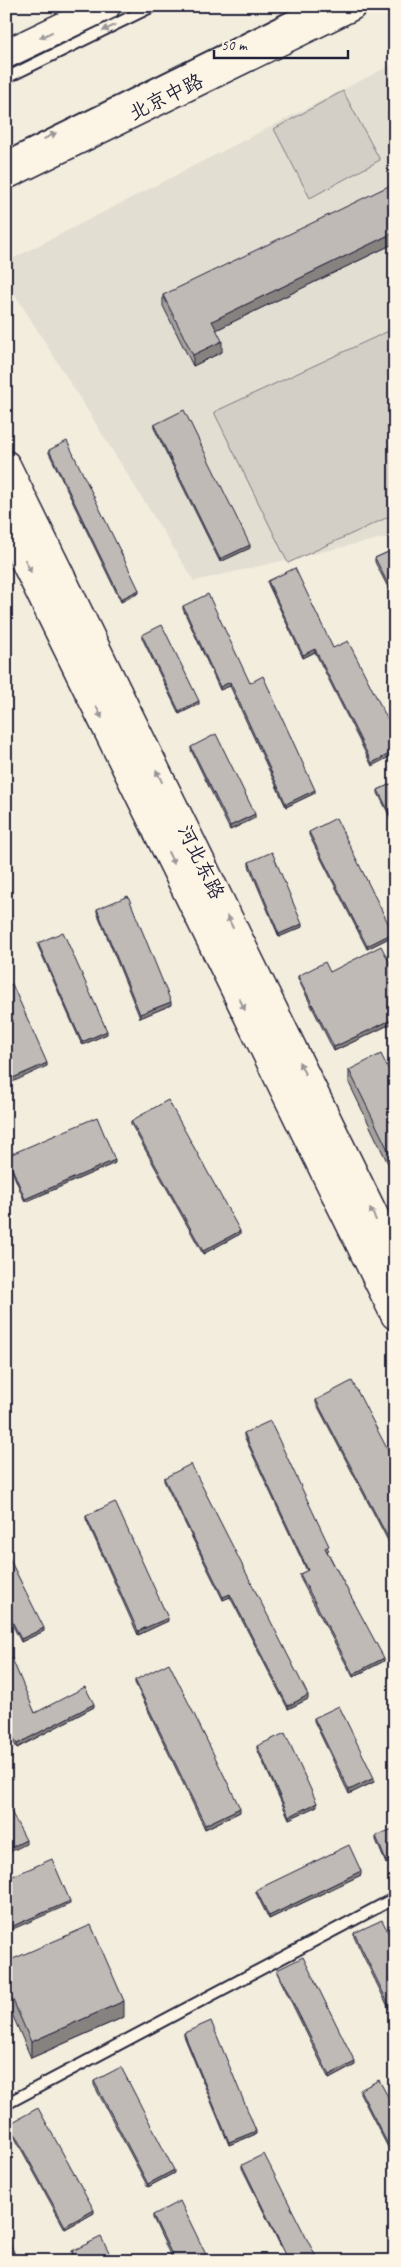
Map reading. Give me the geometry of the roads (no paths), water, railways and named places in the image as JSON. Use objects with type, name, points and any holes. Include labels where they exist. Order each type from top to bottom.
[{"type":"main road","points":[[6,54],[106,6]]},
{"type":"main road","name":"北京中路","points":[[6,175],[352,6]]},
{"type":"main road","name":"河北东路","points":[[6,465],[395,1258]]},
{"type":"main road","points":[[6,523],[395,1315]]},
{"type":"lane","points":[[6,78],[153,6]]},
{"type":"lane","points":[[6,157],[312,6]]},
{"type":"lane","points":[[6,2104],[395,1898]]}]
